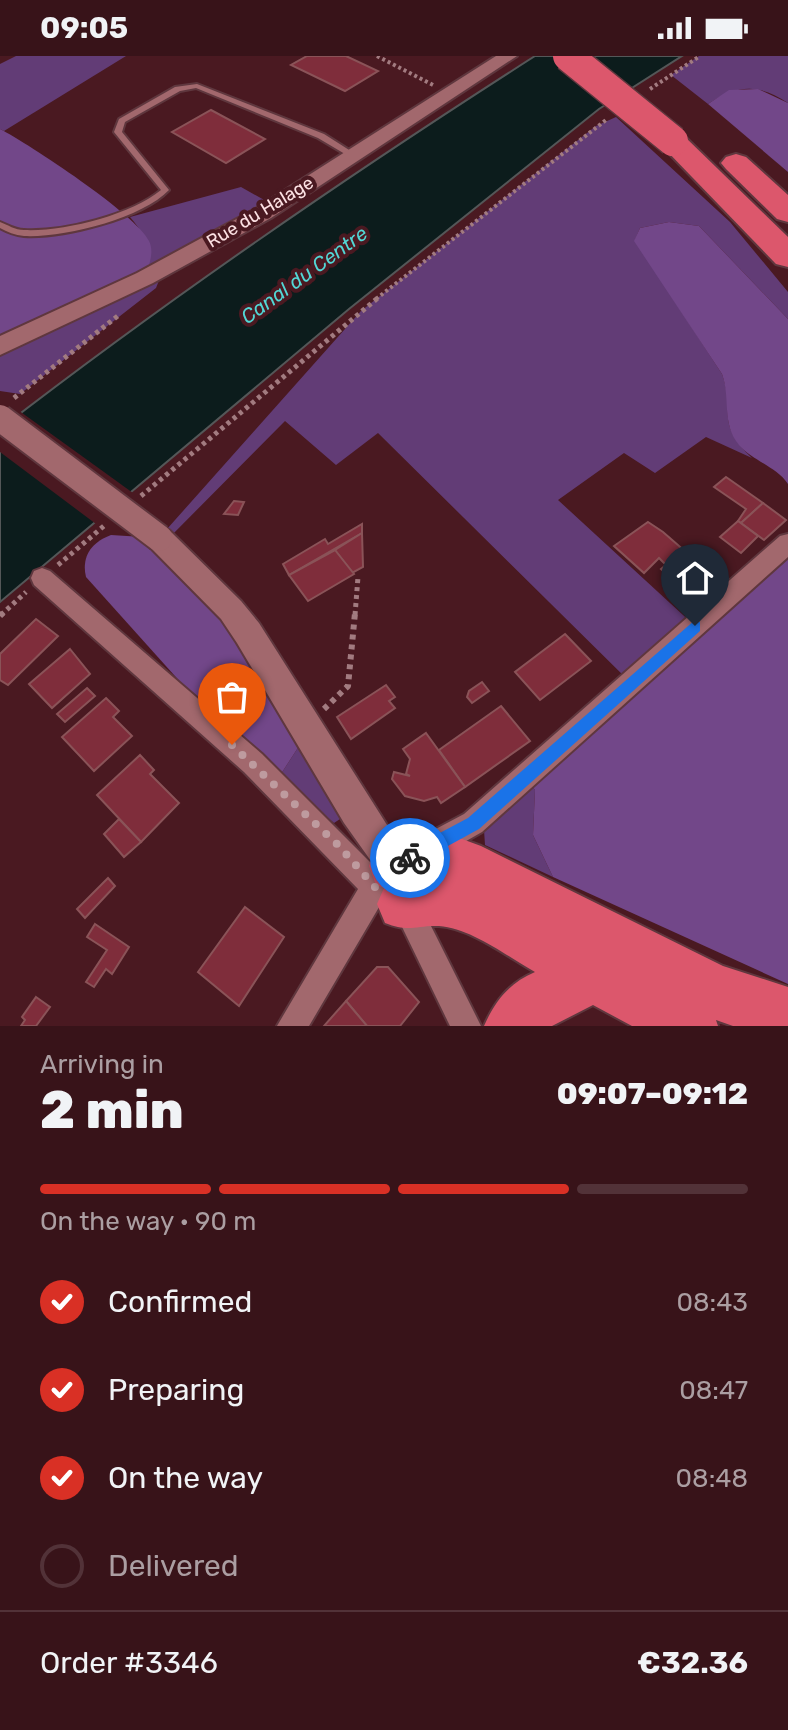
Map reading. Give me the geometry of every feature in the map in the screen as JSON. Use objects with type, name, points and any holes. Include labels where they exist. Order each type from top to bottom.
[{"type":"highway","points":[[568,56],[685,134],[788,212]]},
{"type":"highway","points":[[606,56],[685,134],[788,256]]},
{"type":"highway","points":[[391,885],[428,860],[462,865],[713,991],[788,1016]]},
{"type":"highway","points":[[391,885],[423,899],[457,902],[689,1026]]},
{"type":"highway","points":[[513,1026],[537,1000],[594,976]]},
{"type":"street","name":"Rue du Halage","points":[[0,346],[164,269],[264,213],[508,56]]},
{"type":"street","points":[[5,410],[159,538],[231,610],[266,658],[356,811],[391,885],[466,1026]]},
{"type":"street","points":[[292,1026],[391,885],[473,823],[788,543]]},
{"type":"street","points":[[42,578],[391,885]]},
{"type":"lane","points":[[0,225],[21,233],[85,225],[155,202],[165,190],[118,132],[122,121],[178,89],[197,86],[244,103],[321,136],[353,155]]},
{"type":"path","points":[[377,56],[448,93]]},
{"type":"path","points":[[643,93],[700,56]]},
{"type":"path","points":[[128,506],[386,292],[608,118]]},
{"type":"path","points":[[5,410],[120,314]]},
{"type":"path","points":[[0,616],[116,516]]},
{"type":"path","points":[[305,725],[348,686],[358,577]]},
{"type":"shaded area","points":[[16,56],[126,56],[4,131],[0,129],[0,64]]},
{"type":"shaded area","points":[[699,56],[788,56],[788,103],[767,92],[748,89],[729,93],[708,104],[671,75]]},
{"type":"shaded area","points":[[758,89],[788,103],[788,172],[708,104],[729,90]]},
{"type":"shaded area","points":[[616,117],[730,222],[788,292],[788,319],[699,226],[669,222],[640,228],[635,240],[722,374],[733,435],[752,458],[706,437],[655,473],[624,453],[558,500],[695,626],[631,683],[378,433],[336,465],[285,421],[165,542],[159,538],[361,311],[596,126]]},
{"type":"shaded area","points":[[0,129],[104,198],[140,229],[149,241],[151,250],[145,278],[0,346]]},
{"type":"shaded area","points":[[241,187],[275,206],[164,268],[156,288],[20,394],[0,391],[0,346],[145,278],[148,245],[130,217]]},
{"type":"shaded area","points":[[669,222],[699,226],[788,319],[788,484],[778,473],[745,451],[733,437],[722,374],[634,241],[640,228]]},
{"type":"shaded area","points":[[111,535],[159,538],[231,610],[303,740],[279,777],[253,763],[86,577],[87,556],[98,542]]},
{"type":"shaded area","points":[[788,543],[788,984],[553,877],[533,835],[535,790],[530,784]]},
{"type":"shaded area","points":[[303,740],[340,819],[334,823],[279,777]]},
{"type":"shaded area","points":[[530,784],[535,790],[533,835],[553,877],[485,845],[484,830]]},
{"type":"water","name":"Canal du Centre","points":[[535,56],[682,56],[599,109],[349,309],[0,602],[0,429],[263,236]]},
{"type":"pier","points":[[18,410],[133,493],[96,524],[0,452],[0,424]]},
{"type":"building","points":[[307,56],[346,56],[378,71],[345,91],[291,65]]},
{"type":"building","points":[[211,110],[265,139],[226,163],[172,132]]},
{"type":"building","points":[[726,477],[763,503],[741,523],[738,521],[746,509],[714,487]]},
{"type":"building","points":[[234,501],[244,502],[238,515],[224,514]]},
{"type":"building","points":[[763,503],[786,520],[764,540],[741,523]]},
{"type":"building","points":[[738,521],[758,536],[741,553],[720,537]]},
{"type":"building","points":[[648,522],[702,566],[678,584],[661,569],[666,565],[659,558],[644,573],[614,546]]},
{"type":"building","points":[[362,524],[362,533],[289,575],[283,564],[325,539],[328,544]]},
{"type":"building","points":[[362,533],[363,567],[352,573],[335,550]]},
{"type":"building","points":[[335,550],[354,574],[308,601],[289,575]]},
{"type":"building","points":[[36,619],[58,636],[8,685],[0,680],[0,654]]},
{"type":"building","points":[[565,634],[591,661],[540,700],[515,672]]},
{"type":"building","points":[[70,649],[90,674],[52,708],[29,684]]},
{"type":"building","points":[[482,682],[489,691],[472,703],[467,697],[469,691]]},
{"type":"building","points":[[386,685],[395,697],[389,701],[395,708],[351,739],[337,717]]},
{"type":"building","points":[[87,688],[95,696],[65,722],[57,714]]},
{"type":"building","points":[[106,698],[119,711],[113,717],[132,736],[94,771],[62,737]]},
{"type":"building","points":[[501,706],[530,741],[465,787],[439,750]]},
{"type":"building","points":[[426,733],[465,787],[441,803],[437,797],[424,801],[405,796],[392,779],[394,772],[410,776],[406,774],[410,759],[403,749]]},
{"type":"building","points":[[140,755],[154,770],[150,774],[179,803],[141,842],[97,795]]},
{"type":"building","points":[[119,819],[141,842],[124,857],[104,834]]},
{"type":"building","points":[[108,878],[115,886],[85,918],[77,909]]},
{"type":"building","points":[[245,907],[284,937],[239,1006],[198,972]]},
{"type":"building","points":[[95,924],[129,947],[112,974],[106,969],[94,987],[86,982],[107,950],[87,937]]},
{"type":"building","points":[[377,967],[388,967],[419,1002],[400,1026],[367,1026],[346,1001]]},
{"type":"building","points":[[36,997],[50,1007],[36,1026],[21,1026],[25,1020],[22,1017]]},
{"type":"building","points":[[346,1001],[367,1026],[324,1026]]},
{"type":"way so far","points":[[232,745],[339,846],[375,887],[395,866],[410,858]]},
{"type":"route","points":[[410,858],[473,823],[695,626]]}]
